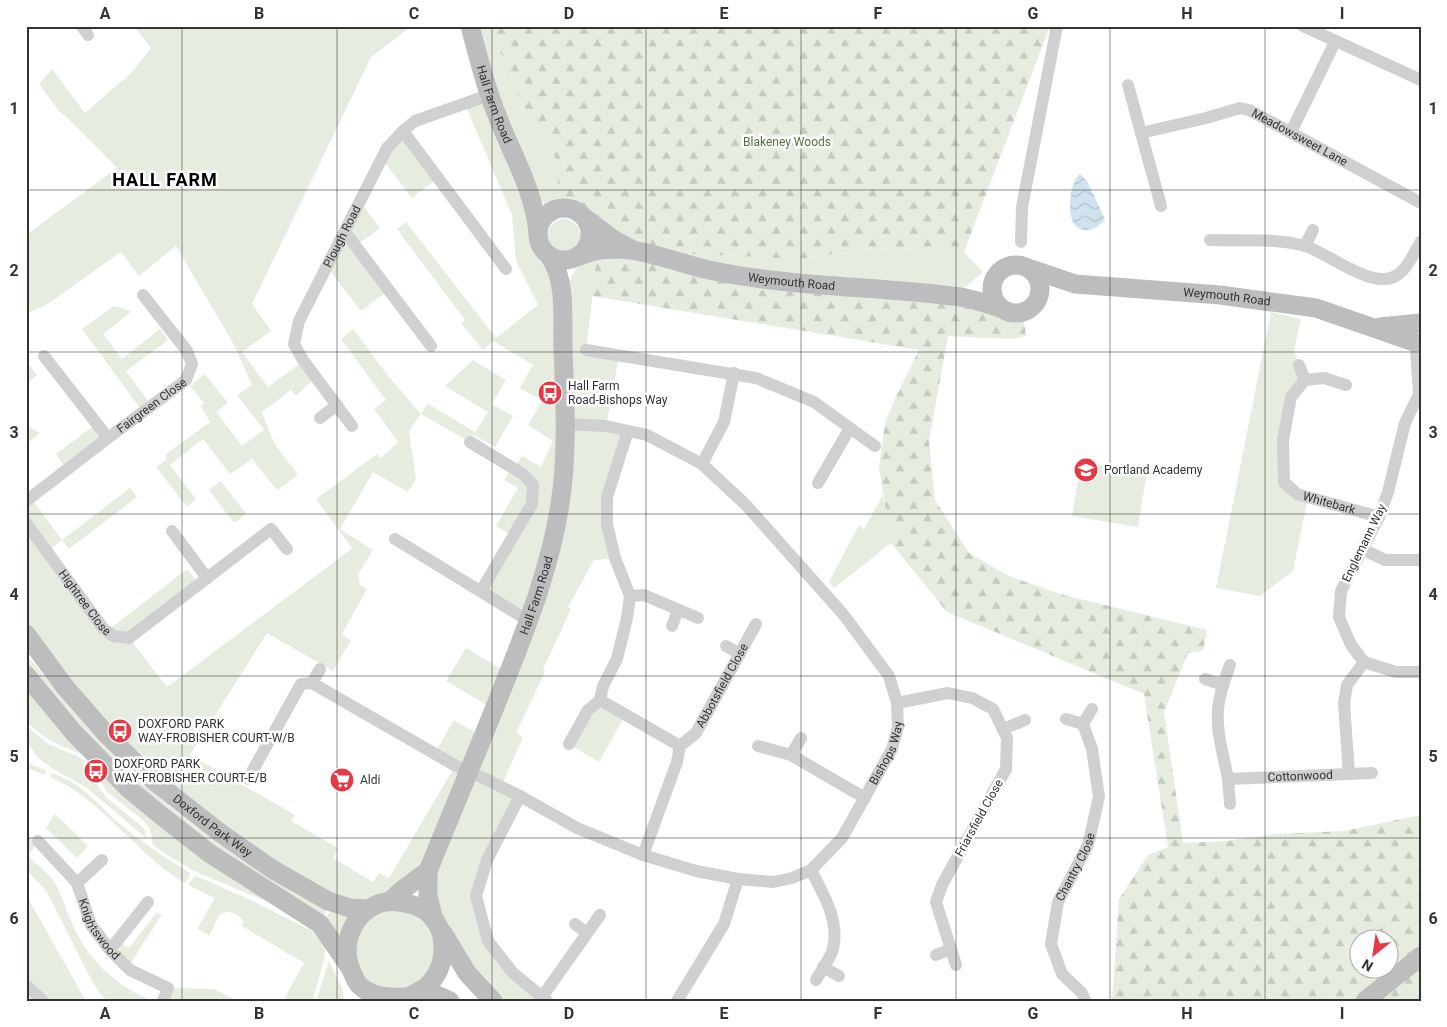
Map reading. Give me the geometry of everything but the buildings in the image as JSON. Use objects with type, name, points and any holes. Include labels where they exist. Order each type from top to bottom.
[{"type":"street","name":"Hall Farm Road","points":[[470,26],[489,95],[527,182],[538,233]]},
{"type":"street","points":[[1021,242],[1022,207],[1057,26]]},
{"type":"street","points":[[1303,26],[1421,80]]},
{"type":"street","points":[[1291,132],[1335,42]]},
{"type":"street","points":[[1128,85],[1161,206]]},
{"type":"street","name":"Plough Road","points":[[352,426],[303,360],[294,344],[299,321],[387,148],[415,121],[464,102],[489,95]]},
{"type":"street","name":"Meadowsweet Lane","points":[[1141,133],[1240,108],[1249,110],[1421,203]]},
{"type":"street","points":[[403,131],[506,269]]},
{"type":"street","name":"Hall Farm Road","points":[[527,182],[542,196],[561,208]]},
{"type":"street","points":[[561,208],[578,212],[585,218],[590,234],[586,250],[579,256],[564,260],[550,256],[541,246],[538,233],[540,224],[545,216],[561,208]]},
{"type":"street","name":"Weymouth Road","points":[[585,218],[614,240],[632,250]]},
{"type":"street","points":[[1305,246],[1313,230]]},
{"type":"street","points":[[345,232],[431,346]]},
{"type":"street","points":[[1210,240],[1279,242],[1305,246],[1370,277],[1386,279],[1401,273],[1421,241]]},
{"type":"street","name":"Weymouth Road","points":[[579,256],[597,249],[632,250],[710,270],[785,282],[954,296],[1000,308]]},
{"type":"street","name":"Hall Farm Road","points":[[437,924],[428,896],[428,871],[529,621],[547,564],[560,504],[566,424],[562,335],[563,303],[557,270],[550,256]]},
{"type":"street","name":"Hall Farm Road","points":[[563,303],[579,256]]},
{"type":"street","points":[[1008,265],[1022,265],[1031,270],[1039,281],[1040,294],[1037,301],[1032,307],[1022,313],[1009,312],[1000,308],[992,294],[991,286],[994,278],[1002,268],[1008,265]]},
{"type":"street","name":"Weymouth Road","points":[[1031,270],[1075,284],[1220,295],[1316,308],[1376,328],[1417,349]]},
{"type":"street","name":"Weymouth Road","points":[[954,296],[979,287],[994,278]]},
{"type":"street","name":"Weymouth Road","points":[[1037,301],[1052,292],[1075,284]]},
{"type":"street","name":"Fairgreen Close","points":[[26,502],[186,380],[192,364],[187,351],[143,295]]},
{"type":"street","points":[[1417,349],[1416,328],[1421,323]]},
{"type":"street","name":"Weymouth Road","points":[[1376,328],[1421,323]]},
{"type":"street","name":"Englemann Way","points":[[1364,662],[1351,645],[1339,617],[1341,591],[1388,492],[1405,423],[1420,392],[1417,349]]},
{"type":"street","points":[[586,350],[756,378],[814,402],[875,446]]},
{"type":"street","name":"Fairgreen Close","points":[[44,356],[108,438]]},
{"type":"street","points":[[1299,365],[1305,380],[1324,378],[1346,385]]},
{"type":"street","points":[[702,464],[724,422],[734,373]]},
{"type":"street","name":"Whitebark","points":[[1305,380],[1291,397],[1283,440],[1284,482],[1297,494],[1378,516]]},
{"type":"street","points":[[320,418],[337,405]]},
{"type":"street","name":"Bishops Way","points":[[312,683],[456,766],[520,796],[577,828],[643,855],[696,871],[738,879],[773,882],[792,878],[811,870],[842,838],[892,749],[898,727],[896,704],[889,676],[843,614],[746,506],[702,464],[647,435],[606,426],[566,424]]},
{"type":"street","points":[[818,483],[850,428]]},
{"type":"street","points":[[569,744],[588,710],[600,700],[603,686],[617,658],[626,618],[630,596],[615,558],[608,524],[608,497],[628,430]]},
{"type":"street","points":[[470,442],[523,474],[533,485],[532,504],[481,592]]},
{"type":"street","name":"Hightree Close","points":[[26,523],[103,628],[113,636],[129,638],[271,528],[287,549]]},
{"type":"street","points":[[172,531],[207,578]]},
{"type":"street","points":[[395,539],[529,621]]},
{"type":"street","points":[[1362,549],[1385,560],[1421,560]]},
{"type":"street","points":[[630,596],[644,596],[698,618]]},
{"type":"street","points":[[672,626],[678,610]]},
{"type":"street","name":"Abbotsfield Close","points":[[680,746],[696,733],[756,624]]},
{"type":"street","name":"Doxford Park Way","points":[[26,634],[65,687],[107,735],[154,781],[219,832],[272,868],[328,902],[350,908],[367,909],[376,904],[390,901],[412,903],[426,911],[437,924],[467,973],[493,1001]]},
{"type":"street","points":[[726,646],[740,654]]},
{"type":"street","points":[[1364,662],[1396,672],[1421,672]]},
{"type":"street","name":"Cottonwood","points":[[1228,779],[1349,774],[1344,702],[1347,685],[1364,662]]},
{"type":"street","points":[[1230,664],[1218,710],[1218,726],[1228,779],[1230,804]]},
{"type":"street","points":[[248,779],[301,684],[312,683],[320,669]]},
{"type":"street","name":"Doxford Park Way","points":[[26,675],[74,733],[129,789],[209,853],[320,924],[351,969],[358,985],[388,998],[432,993],[450,1001]]},
{"type":"street","points":[[1205,679],[1223,685]]},
{"type":"street","name":"Friarsfield Close","points":[[896,704],[948,693],[972,698],[993,709],[1008,738],[1006,769],[942,885],[936,902],[956,965]]},
{"type":"street","points":[[600,700],[680,746],[677,762],[643,855]]},
{"type":"street","points":[[1066,719],[1083,724],[1092,709]]},
{"type":"street","points":[[1003,729],[1025,720]]},
{"type":"street","name":"Chantry Close","points":[[1083,724],[1092,749],[1099,797],[1088,846],[1058,902],[1051,944],[1062,974],[1082,993],[1085,1001]]},
{"type":"street","points":[[791,755],[801,738]]},
{"type":"street","points":[[758,746],[791,755],[865,798]]},
{"type":"street","points":[[1349,774],[1372,773]]},
{"type":"street","points":[[520,796],[487,860],[476,896],[488,941],[513,973],[544,999],[600,915]]},
{"type":"street","name":"Knightswood","points":[[38,841],[77,883],[91,925],[110,950],[130,970],[168,988],[163,1001]]},
{"type":"street","points":[[77,883],[102,860]]},
{"type":"street","points":[[811,870],[827,903],[834,923],[833,949],[816,980]]},
{"type":"street","points":[[390,901],[401,890],[428,871]]},
{"type":"street","points":[[677,1001],[724,924],[738,879]]},
{"type":"street","points":[[110,950],[148,902]]},
{"type":"street","points":[[354,1001],[351,969],[346,950],[349,933],[353,925],[367,909]]},
{"type":"street","points":[[407,997],[431,983],[440,968],[444,944],[437,924]]},
{"type":"street","points":[[575,924],[587,933]]},
{"type":"street","points":[[936,954],[951,948]]},
{"type":"street","points":[[1365,1001],[1421,956]]},
{"type":"street","points":[[823,967],[839,976]]},
{"type":"street","points":[[26,985],[43,1001]]},
{"type":"green space","points":[[134,26],[412,26],[371,57],[252,304],[271,331],[242,352],[268,387],[299,364],[312,381],[296,396],[291,390],[262,412],[274,443],[298,475],[277,490],[252,459],[230,474],[203,439],[170,465],[196,499],[187,507],[156,467],[166,460],[166,454],[210,422],[201,406],[204,403],[190,386],[205,374],[228,403],[216,412],[242,446],[264,430],[237,395],[252,385],[233,343],[176,246],[139,276],[121,252],[46,305],[26,314],[26,235],[117,168],[59,111],[39,84],[52,69],[85,113],[132,72],[151,48]]},
{"type":"green space","points":[[474,26],[505,58],[523,109],[555,156],[561,208],[549,210],[528,183],[537,236],[563,302],[570,280],[577,268],[588,260],[597,258],[586,350],[619,356],[606,426],[628,431],[607,497],[615,558],[594,560],[568,607],[571,609],[543,669],[545,672],[516,733],[523,737],[501,787],[520,796],[476,896],[488,941],[547,1001],[493,1001],[440,930],[431,983],[388,998],[349,966],[367,909],[328,901],[154,781],[26,634],[26,501],[31,498],[62,540],[47,552],[107,631],[187,569],[199,584],[129,638],[167,687],[352,548],[316,499],[377,454],[381,458],[398,442],[374,409],[386,400],[341,339],[353,329],[389,377],[421,414],[409,431],[416,479],[408,492],[373,472],[340,529],[373,550],[358,575],[360,585],[367,589],[342,634],[351,640],[333,671],[267,633],[190,755],[295,815],[291,821],[338,848],[333,858],[373,882],[379,873],[389,878],[455,766],[435,753],[454,720],[483,737],[494,709],[446,681],[466,648],[508,673],[529,622],[481,591],[513,536],[496,526],[518,488],[504,480],[522,456],[541,467],[553,441],[528,425],[542,401],[520,388],[533,365],[493,341],[483,350],[461,323],[465,320],[397,229],[406,222],[496,338],[538,305],[516,261],[512,215],[464,102],[489,95]],"holes":[[[428,872],[426,911],[401,890]]]},
{"type":"green space","name":"Blakeney Woods","points":[[474,26],[1050,26],[964,252],[881,248],[798,259],[635,251],[1007,307],[1022,307],[1026,336],[1012,339],[948,336],[929,441],[935,500],[969,553],[1009,576],[1060,594],[1207,630],[1203,651],[1188,653],[1164,712],[1183,843],[1227,841],[1275,834],[1344,831],[1421,815],[1421,1001],[1112,1001],[1119,899],[1148,855],[1168,847],[1144,694],[947,612],[891,543],[879,467],[885,423],[919,350],[592,296],[597,258],[613,255],[579,213],[561,208],[555,156],[523,109],[505,58]]},
{"type":"green space","points":[[403,131],[438,178],[412,198],[382,159]]},
{"type":"green space","points":[[360,202],[380,228],[356,246],[389,290],[361,311],[327,267]]},
{"type":"green space","points":[[564,219],[576,223],[580,235],[576,247],[564,251],[552,247],[548,235],[552,223]]},
{"type":"green space","points":[[881,248],[964,252],[983,272],[954,296],[863,289],[632,250],[798,259]]},
{"type":"green space","points":[[114,306],[132,311],[103,334],[122,359],[160,329],[168,340],[126,371],[152,406],[143,412],[82,329]]},
{"type":"green space","points":[[1271,312],[1301,319],[1294,351],[1305,380],[1291,397],[1284,482],[1308,497],[1293,571],[1260,596],[1216,588]]},
{"type":"green space","points":[[473,360],[506,380],[492,404],[513,416],[495,447],[474,435],[470,442],[421,414],[428,404],[475,432],[488,412],[445,386]]},
{"type":"green space","points":[[30,366],[37,375],[26,384],[26,369]]},
{"type":"green space","points":[[96,424],[108,438],[67,470],[56,454]]},
{"type":"green space","points":[[26,425],[40,433],[26,444]]},
{"type":"green space","points":[[1081,462],[1147,472],[1138,527],[1072,516]]},
{"type":"green space","points":[[221,481],[246,514],[234,523],[209,490]]},
{"type":"green space","points":[[130,488],[137,497],[69,549],[62,540]]},
{"type":"green space","points":[[883,495],[891,543],[834,588],[829,582],[859,525],[864,529]]},
{"type":"green space","points":[[26,654],[100,741],[149,789],[197,827],[248,863],[327,910],[322,917],[207,840],[143,789],[74,720],[35,676],[26,664]]},
{"type":"green space","points":[[26,687],[82,754],[52,741],[39,733],[26,721]]},
{"type":"green space","points":[[600,700],[626,714],[599,762],[569,744]]},
{"type":"green space","points":[[26,726],[48,744],[85,761],[82,764],[93,775],[106,797],[145,830],[146,838],[87,788],[38,758],[26,740]]},
{"type":"green space","points":[[26,763],[46,770],[45,775],[26,769]]},
{"type":"green space","points":[[52,773],[80,788],[128,831],[190,873],[185,883],[150,857],[87,799],[50,777]]},
{"type":"green space","points":[[101,776],[308,923],[268,902],[194,871],[158,849],[153,845],[150,829],[143,820],[107,792],[100,780]]},
{"type":"green space","points":[[55,814],[88,846],[77,858],[46,828]]},
{"type":"green space","points":[[26,835],[38,841],[28,856],[51,878],[75,930],[89,953],[117,981],[128,989],[153,1001],[108,1001],[101,995],[47,892],[26,869]]},
{"type":"green space","points":[[196,876],[253,901],[312,931],[322,942],[325,949],[324,960],[313,999],[309,1001],[287,1001],[285,997],[304,963],[242,926],[243,921],[239,916],[229,912],[221,914],[209,935],[197,929],[215,898],[188,885]]},
{"type":"green space","points":[[26,895],[86,1001],[26,1001]]},
{"type":"green space","points":[[330,912],[340,915],[352,915],[343,927],[340,938],[325,919]]},
{"type":"green space","points":[[156,913],[162,914],[130,964],[119,952],[121,943],[129,948]]},
{"type":"green space","points":[[329,961],[342,988],[344,1001],[316,1001]]},
{"type":"green space","points":[[168,988],[215,989],[236,1001],[163,1001]]},
{"type":"water","points":[[1080,174],[1087,181],[1105,219],[1098,226],[1089,230],[1080,229],[1076,226],[1070,211],[1072,189]]},
{"type":"place","name":"Hall Farm Road-Bishops Way","points":[[550,393]]},
{"type":"place","name":"Portland Academy","points":[[1086,470]]},
{"type":"place","name":"DOXFORD PARK WAY-FROBISHER COURT-W/B","points":[[120,731]]},
{"type":"place","name":"DOXFORD PARK WAY-FROBISHER COURT-E/B","points":[[96,771]]},
{"type":"place","name":"Aldi","points":[[342,780]]},
{"type":"district","name":"HALL FARM","points":[[165,179]]}]
